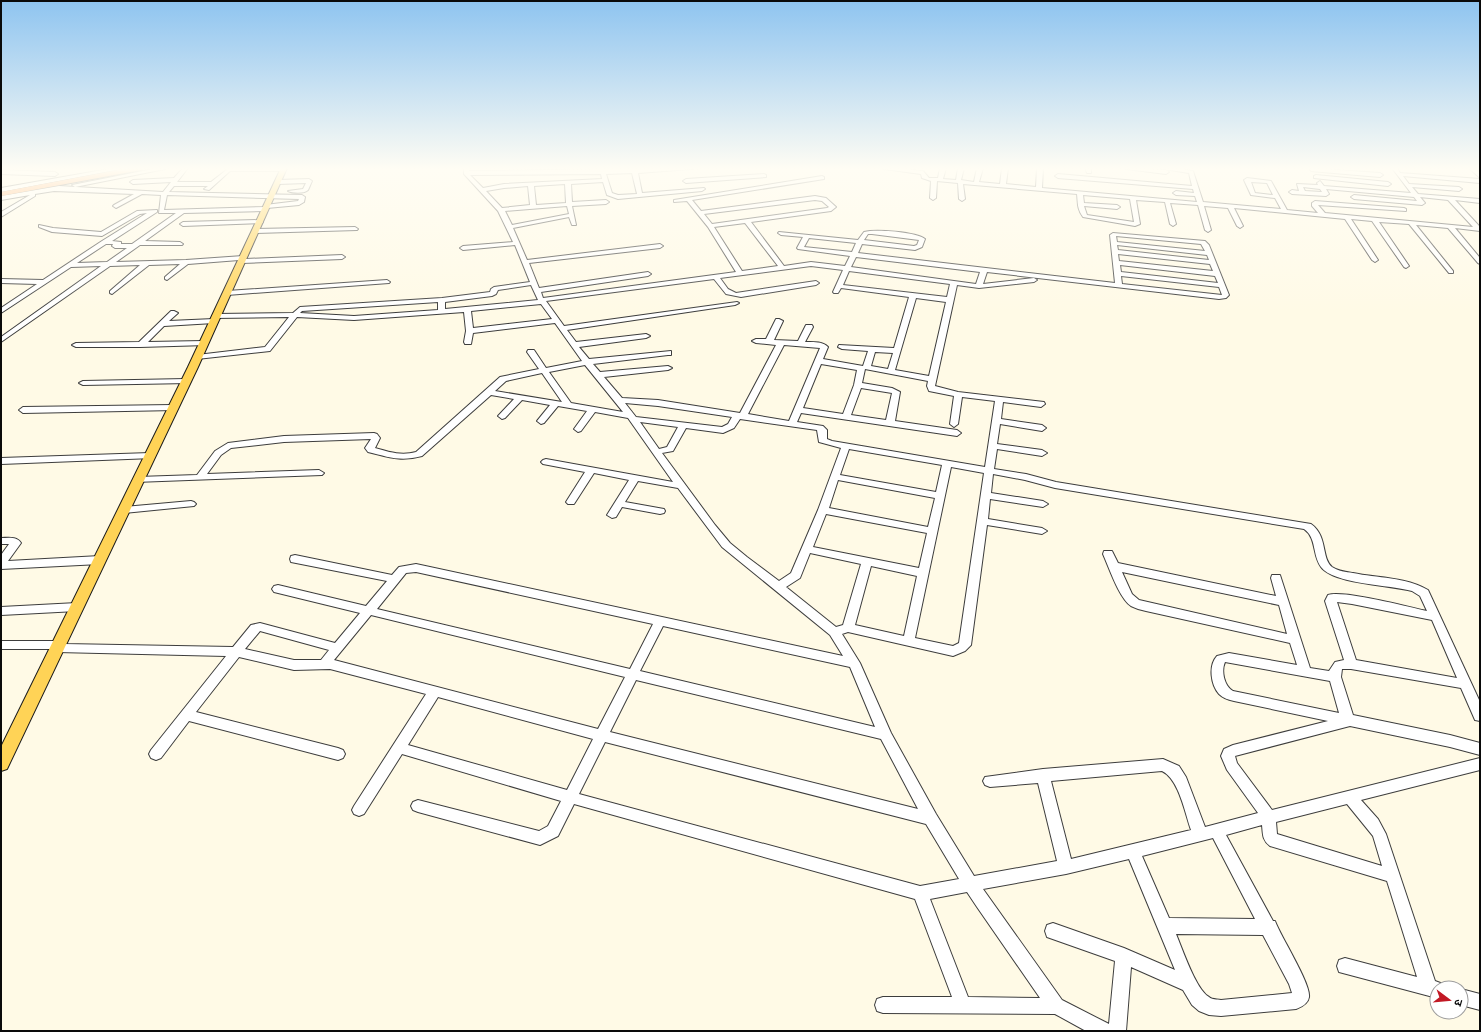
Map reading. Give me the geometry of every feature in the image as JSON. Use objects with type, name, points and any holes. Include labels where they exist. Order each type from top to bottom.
[{"type":"main road","points":[[1,764],[186,381],[262,216]]},
{"type":"street","points":[[41,226],[52,230],[102,234],[131,216]]},
{"type":"street","points":[[1,311],[104,242],[149,216]]},
{"type":"street","points":[[1,340],[176,216]]},
{"type":"street","points":[[504,216],[518,243],[524,262],[540,297],[574,345],[619,400],[726,545],[834,632],[854,663],[885,736],[931,819],[982,902],[1056,1006]]},
{"type":"street","points":[[510,227],[566,216]]},
{"type":"street","points":[[572,216],[574,224]]},
{"type":"street","points":[[703,216],[740,273]]},
{"type":"street","points":[[710,226],[783,216]]},
{"type":"street","points":[[1085,216],[1137,224],[1136,216]]},
{"type":"street","points":[[1170,216],[1172,224]]},
{"type":"street","points":[[1204,216],[1208,230]]},
{"type":"street","points":[[1235,216],[1240,226]]},
{"type":"street","points":[[1337,216],[1480,229]]},
{"type":"street","points":[[1387,216],[1391,221]]},
{"type":"street","points":[[1467,216],[1480,229]]},
{"type":"street","points":[[1347,217],[1375,260]]},
{"type":"street","points":[[1374,220],[1406,266]]},
{"type":"street","points":[[747,221],[782,268]]},
{"type":"street","points":[[1411,223],[1451,272]]},
{"type":"street","points":[[184,224],[355,229]]},
{"type":"street","points":[[1450,227],[1480,262]]},
{"type":"street","points":[[781,233],[860,241],[918,248],[922,240],[916,237],[869,232],[866,233],[860,241],[837,289],[951,300]]},
{"type":"street","points":[[807,236],[800,248],[1119,286],[1224,297],[1226,295],[1206,245],[1203,242],[1118,234],[1113,235],[1113,243],[1119,286]]},
{"type":"street","points":[[104,242],[119,243],[115,246],[180,244]]},
{"type":"street","points":[[464,248],[518,243]]},
{"type":"street","points":[[1113,243],[1209,253]]},
{"type":"street","points":[[524,262],[660,246]]},
{"type":"street","points":[[1114,252],[1213,262]]},
{"type":"street","points":[[70,265],[342,257]]},
{"type":"street","points":[[167,278],[186,262]]},
{"type":"street","points":[[112,292],[146,263]]},
{"type":"street","points":[[1116,263],[1218,274]]},
{"type":"street","points":[[540,297],[811,264],[978,286],[1048,278]]},
{"type":"street","points":[[978,286],[984,270]]},
{"type":"street","points":[[162,324],[215,318],[294,315],[354,318],[467,310],[540,297],[648,274]]},
{"type":"street","points":[[1117,274],[1222,285]]},
{"type":"street","points":[[716,276],[726,292],[735,295],[816,284]]},
{"type":"street","points":[[1,281],[44,282]]},
{"type":"street","points":[[227,294],[387,282]]},
{"type":"street","points":[[197,357],[267,349],[294,315],[302,309],[442,300],[492,294],[496,288],[534,283]]},
{"type":"street","points":[[954,283],[931,386],[932,389],[999,400],[1040,404]]},
{"type":"street","points":[[891,372],[913,296]]},
{"type":"street","points":[[441,312],[442,300]]},
{"type":"street","points":[[470,331],[560,325],[735,303]]},
{"type":"street","points":[[354,318],[363,306]]},
{"type":"street","points":[[467,310],[470,331],[468,342]]},
{"type":"street","points":[[140,345],[174,313]]},
{"type":"street","points":[[769,342],[779,321]]},
{"type":"street","points":[[800,344],[809,327]]},
{"type":"street","points":[[574,345],[646,336]]},
{"type":"street","points":[[756,341],[823,346],[824,350],[792,424]]},
{"type":"street","points":[[76,345],[204,343]]},
{"type":"street","points":[[488,392],[632,418],[726,429],[731,426],[739,416],[781,343]]},
{"type":"street","points":[[842,347],[898,351]]},
{"type":"street","points":[[872,349],[867,367],[933,378]]},
{"type":"street","points":[[531,352],[569,406]]},
{"type":"street","points":[[200,477],[218,453],[225,447],[279,439],[374,436],[376,439],[370,448],[371,450],[395,456],[413,456],[424,450],[436,440],[503,379],[587,362],[668,353]]},
{"type":"street","points":[[818,361],[860,368],[862,370],[846,417]]},
{"type":"street","points":[[598,375],[668,368]]},
{"type":"street","points":[[83,383],[186,381]]},
{"type":"street","points":[[858,385],[892,390],[896,392],[890,423]]},
{"type":"street","points":[[799,410],[890,423],[955,429],[958,394]]},
{"type":"street","points":[[502,416],[520,398]]},
{"type":"street","points":[[619,400],[658,403],[820,428],[823,430],[822,440],[846,445],[1032,478],[1055,485],[1307,526],[1315,532],[1325,566],[1330,570],[1357,578],[1416,588],[1424,593],[1480,716]]},
{"type":"street","points":[[834,632],[848,628],[953,651],[965,645],[999,400]]},
{"type":"street","points":[[541,421],[555,404]]},
{"type":"street","points":[[23,410],[173,408]]},
{"type":"street","points":[[578,429],[592,410]]},
{"type":"street","points":[[996,421],[1042,428]]},
{"type":"street","points":[[657,452],[670,449],[683,425]]},
{"type":"street","points":[[778,586],[796,575],[823,510],[846,445]]},
{"type":"street","points":[[992,446],[1042,453]]},
{"type":"street","points":[[1,461],[150,456]]},
{"type":"street","points":[[546,462],[681,486]]},
{"type":"street","points":[[908,642],[947,464]]},
{"type":"street","points":[[571,502],[591,470]]},
{"type":"street","points":[[138,480],[319,473]]},
{"type":"street","points":[[835,477],[940,496]]},
{"type":"street","points":[[612,515],[635,478]]},
{"type":"street","points":[[986,495],[1043,504]]},
{"type":"street","points":[[124,510],[191,504]]},
{"type":"street","points":[[620,504],[660,511]]},
{"type":"street","points":[[823,510],[932,532]]},
{"type":"street","points":[[982,521],[1042,531]]},
{"type":"street","points":[[1,541],[16,543],[1,564]]},
{"type":"street","points":[[808,549],[923,573]]},
{"type":"street","points":[[1108,554],[1128,596],[1131,600],[1138,604],[1296,640]]},
{"type":"street","points":[[295,559],[394,579]]},
{"type":"street","points":[[1,564],[100,560]]},
{"type":"street","points":[[848,628],[867,561]]},
{"type":"street","points":[[1113,566],[1284,602]]},
{"type":"street","points":[[324,664],[394,579],[403,570],[408,568],[421,568],[854,663]]},
{"type":"street","points":[[1276,578],[1305,672]]},
{"type":"street","points":[[278,589],[885,736]]},
{"type":"street","points":[[1351,664],[1331,601],[1332,598],[1352,600],[1436,618]]},
{"type":"street","points":[[1,611],[77,607]]},
{"type":"street","points":[[418,806],[540,838],[553,831],[660,621]]},
{"type":"street","points":[[156,754],[188,715],[251,631],[257,627],[338,648]]},
{"type":"street","points":[[1,645],[236,652],[294,665],[324,664],[601,736],[931,819]]},
{"type":"street","points":[[1335,677],[1229,658],[1222,658],[1218,661],[1217,665],[1222,689],[1226,693],[1234,696],[1450,741],[1480,749]]},
{"type":"street","points":[[1348,720],[1335,677],[1337,666],[1343,664],[1351,664],[1465,684]]},
{"type":"street","points":[[359,810],[434,693]]},
{"type":"street","points":[[188,715],[338,754]]},
{"type":"street","points":[[1348,720],[1229,753],[1229,761],[1269,817],[1270,837],[1275,841],[1282,845],[1393,876]]},
{"type":"street","points":[[399,748],[660,823],[920,893],[1091,862],[1480,764]]},
{"type":"street","points":[[990,781],[1163,765],[1174,770],[1181,781],[1200,834]]},
{"type":"street","points":[[1043,775],[1066,867]]},
{"type":"street","points":[[1349,796],[1373,824],[1379,834],[1430,980]]},
{"type":"street","points":[[1133,852],[1196,998],[1212,1008],[1288,1003],[1300,998],[1301,993],[1297,982],[1216,830]]},
{"type":"street","points":[[920,893],[963,1005]]},
{"type":"street","points":[[1164,926],[1269,927]]},
{"type":"street","points":[[1053,931],[1124,956],[1189,984]]},
{"type":"street","points":[[1117,1031],[1124,956]]},
{"type":"street","points":[[1345,966],[1429,988]]},
{"type":"street","points":[[1469,999],[1480,1002]]},
{"type":"street","points":[[883,1005],[1056,1006],[1104,1031]]}]
